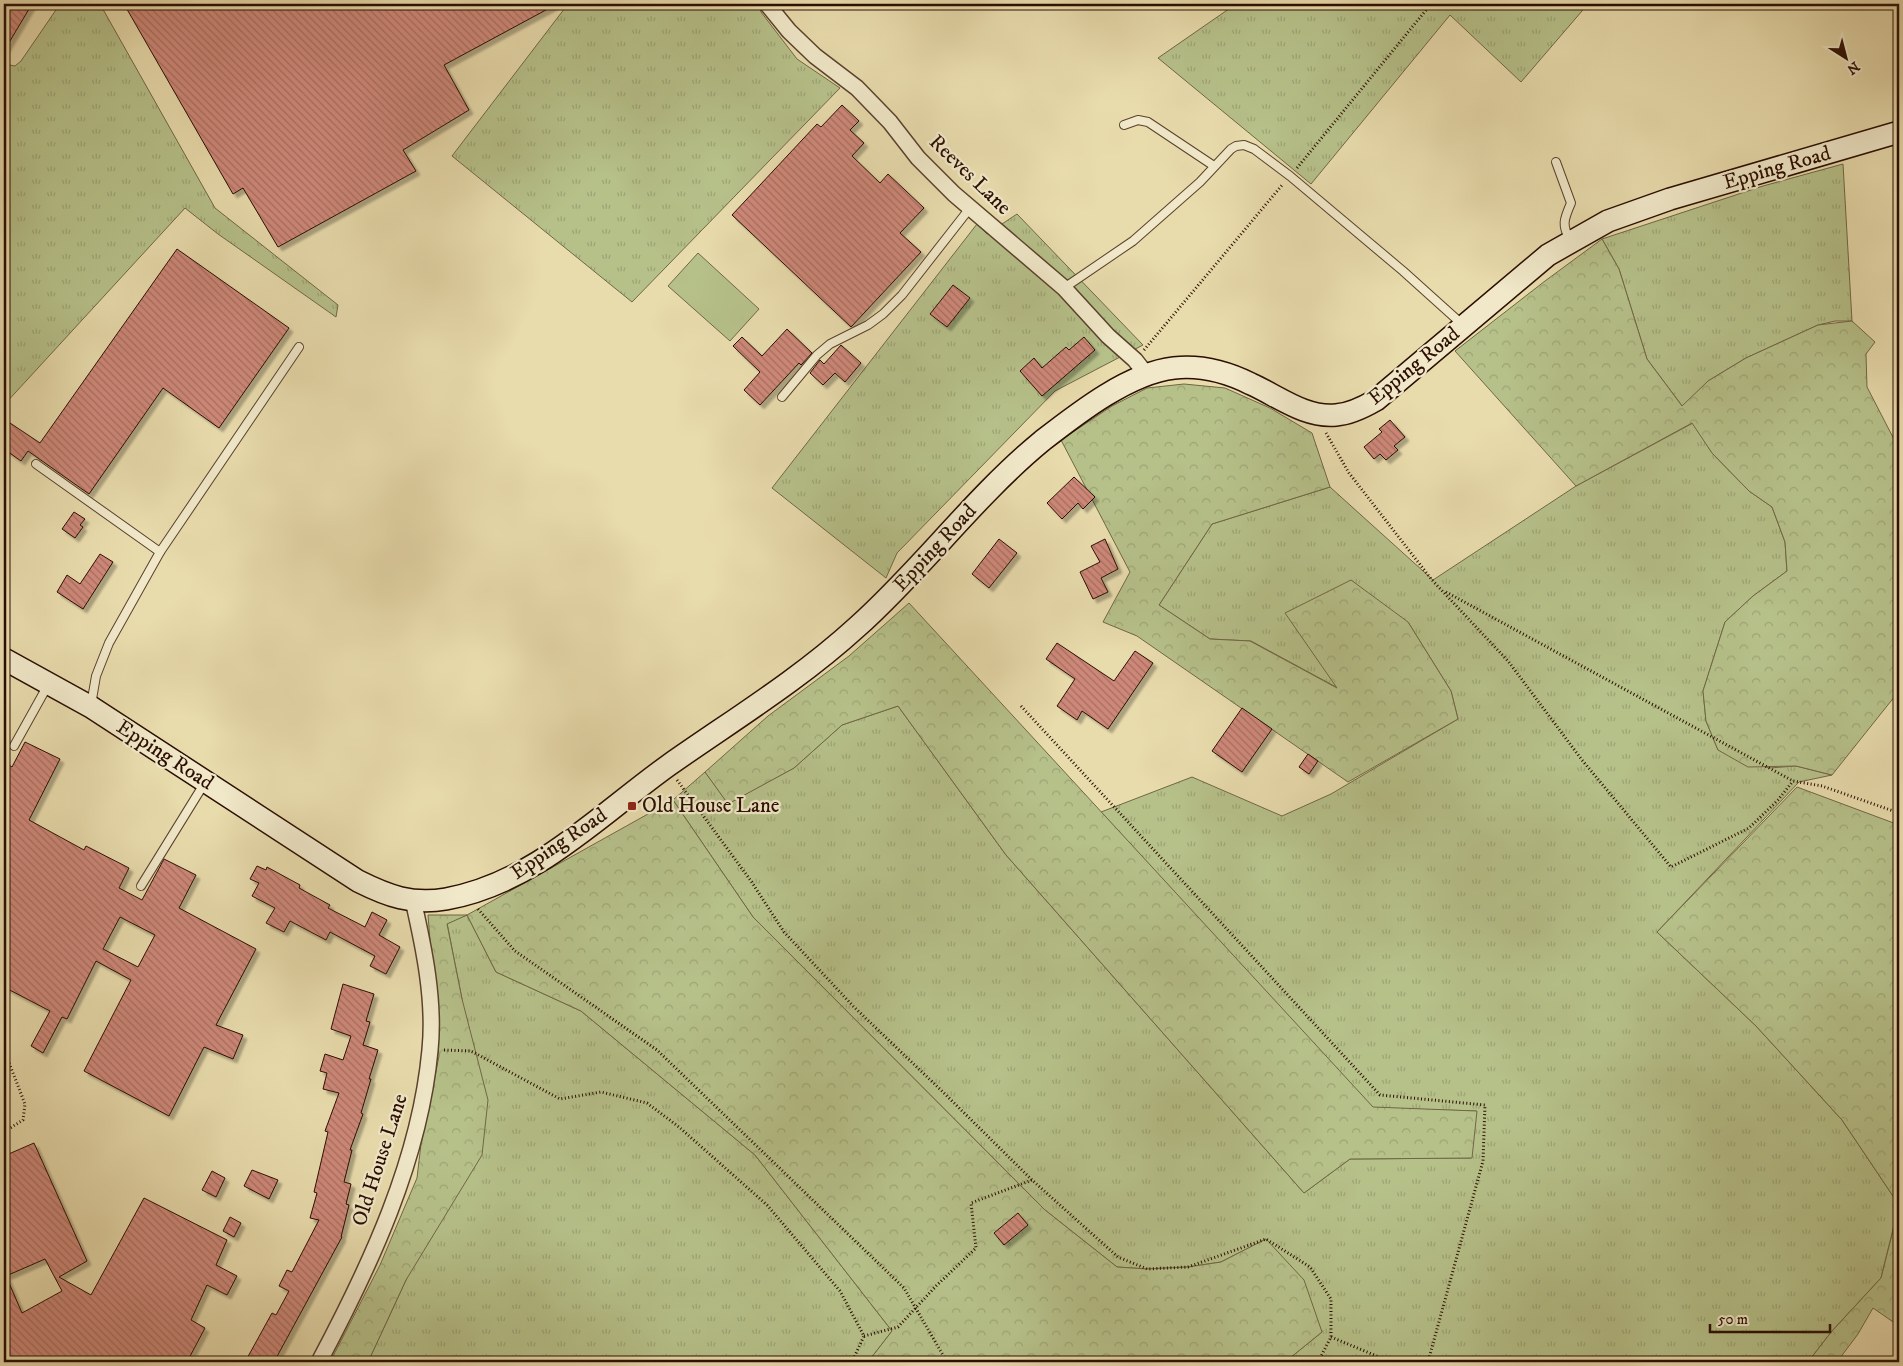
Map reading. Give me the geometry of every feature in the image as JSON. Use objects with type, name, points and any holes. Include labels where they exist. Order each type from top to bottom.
[{"type":"main road","name":"Epping Road","points":[[4,659],[91,707],[358,881],[386,895],[413,900],[445,899],[464,894],[518,874],[560,848],[668,766],[779,690],[856,628],[910,576],[992,487],[1042,442],[1119,387],[1146,374],[1174,368],[1199,368],[1224,372],[1250,383],[1301,410],[1337,416],[1357,410],[1376,400],[1548,255],[1608,221],[1670,199],[1899,132]]},
{"type":"street","name":"Reeves Lane","points":[[768,4],[789,31],[815,56],[857,88],[890,122],[918,158],[954,194],[1064,288],[1108,336],[1135,360],[1146,374]]},
{"type":"street","name":"Old House Lane","points":[[319,1362],[350,1303],[391,1208],[409,1154],[424,1096],[431,1049],[430,1009],[426,970],[413,900]]},
{"type":"lane","points":[[1124,124],[1143,119],[1214,166]]},
{"type":"lane","points":[[1064,288],[1133,241],[1200,182],[1231,149],[1244,145],[1254,149],[1290,176],[1403,271],[1464,326]]},
{"type":"lane","points":[[1556,162],[1571,203],[1565,217],[1564,231],[1571,241]]},
{"type":"lane","points":[[782,397],[817,355],[830,344],[868,325],[883,314],[902,295],[970,208]]},
{"type":"lane","points":[[91,707],[96,676],[109,643],[160,552],[299,347]]},
{"type":"lane","points":[[36,464],[160,552]]},
{"type":"lane","points":[[14,746],[48,683]]},
{"type":"lane","points":[[141,886],[205,782]]},
{"type":"path","points":[[1317,414],[1329,441],[1350,473],[1432,580],[1508,661],[1577,754],[1671,867],[1749,828],[1778,800],[1793,781]]},
{"type":"path","points":[[1441,589],[1793,781],[1822,786],[1899,814]]},
{"type":"path","points":[[1020,706],[1380,1095],[1485,1105],[1483,1161],[1428,1362]]},
{"type":"path","points":[[668,766],[751,881],[784,932],[853,1006],[1032,1180],[1118,1257],[1147,1269],[1188,1267],[1266,1239],[1310,1267],[1331,1299],[1331,1337],[1318,1362]]},
{"type":"path","points":[[464,894],[514,951],[657,1050],[904,1288],[947,1362]]},
{"type":"path","points":[[431,1049],[471,1051],[560,1099],[601,1092],[647,1103],[678,1127],[767,1205],[840,1291],[864,1336]]},
{"type":"path","points":[[4,1050],[25,1104],[23,1120],[4,1132]]},
{"type":"path","points":[[864,1336],[898,1327],[976,1248],[970,1203],[1032,1180]]},
{"type":"path","points":[[852,1362],[864,1336]]},
{"type":"path","points":[[1331,1337],[1391,1362]]},
{"type":"green space","points":[[60,4],[100,4],[215,208],[338,305],[336,317],[218,234],[185,208],[4,405],[4,64],[15,66],[21,61]]},
{"type":"green space","points":[[568,4],[758,4],[761,12],[797,59],[840,88],[632,302],[452,156]]},
{"type":"green space","points":[[1236,4],[1588,4],[1521,82],[1450,15],[1311,184],[1158,58]]},
{"type":"green space","points":[[1843,164],[1852,321],[1835,321],[1818,325],[1746,358],[1708,381],[1683,407],[1647,359],[1619,269],[1602,239],[1763,186]]},
{"type":"green space","points":[[1017,214],[1143,345],[1055,391],[897,553],[886,578],[772,488],[977,224],[987,234]]},
{"type":"green space","points":[[1602,239],[1619,269],[1647,359],[1682,406],[1708,381],[1746,358],[1818,325],[1852,321],[1875,342],[1866,354],[1867,387],[1899,449],[1899,691],[1832,775],[1796,766],[1748,767],[1718,750],[1706,721],[1703,691],[1725,622],[1753,596],[1787,571],[1785,542],[1772,507],[1749,491],[1712,453],[1692,423],[1576,486],[1455,351]]},
{"type":"green space","points":[[698,253],[759,309],[730,341],[668,286]]},
{"type":"green space","points":[[1184,384],[1225,388],[1270,408],[1312,433],[1330,487],[1212,524],[1159,605],[1210,639],[1250,641],[1337,688],[1285,613],[1351,580],[1408,622],[1451,691],[1458,719],[1348,782],[1137,636],[1103,622],[1130,572],[1061,440],[1112,406],[1147,388]]},
{"type":"green space","points":[[1693,423],[1712,453],[1749,491],[1772,507],[1785,542],[1787,571],[1753,596],[1725,622],[1703,691],[1706,721],[1718,750],[1769,768],[1796,766],[1832,775],[1799,782],[1657,932],[1756,1026],[1842,1120],[1899,1205],[1881,1278],[1832,1331],[1808,1362],[1285,1362],[1322,1332],[1266,1239],[1221,1262],[1188,1267],[1147,1269],[1117,1267],[1045,1210],[753,917],[673,800],[705,772],[728,803],[794,768],[842,725],[898,706],[1006,855],[1304,1193],[1350,1159],[1471,1158],[1476,1111],[1373,1108],[1101,812],[1192,777],[1282,816],[1331,794],[1458,719],[1451,691],[1408,622],[1338,688],[1251,641],[1210,639],[1159,605],[1212,524],[1330,487],[1433,580],[1576,486]]},
{"type":"green space","points":[[909,603],[1373,1107],[1477,1111],[1472,1158],[1350,1159],[1304,1193],[1006,855],[898,706],[842,725],[794,768],[728,804],[705,772],[768,716],[849,656]]},
{"type":"green space","points":[[1797,787],[1899,825],[1899,1205],[1842,1120],[1756,1026],[1657,932]]},
{"type":"green space","points":[[673,800],[753,917],[1045,1210],[1117,1267],[1147,1269],[1188,1267],[1221,1262],[1266,1239],[1304,1280],[1322,1332],[1285,1362],[868,1362],[892,1331],[755,1155],[581,1011],[496,972],[467,915]]},
{"type":"green space","points":[[428,915],[467,915],[447,924],[462,999],[488,1100],[482,1155],[406,1280],[368,1362],[330,1362],[380,1265],[417,1178],[421,1144],[439,1056]]},
{"type":"green space","points":[[467,915],[496,972],[581,1011],[755,1155],[892,1331],[868,1362],[368,1362],[406,1280],[462,999],[447,923]]},
{"type":"green space","points":[[1899,1207],[1899,1326],[1873,1308],[1858,1334],[1837,1362],[1808,1362],[1832,1331],[1881,1278]]},
{"type":"building","points":[[10,4],[32,4],[4,51],[4,14]]},
{"type":"building","points":[[124,4],[557,4],[444,65],[469,110],[403,150],[416,171],[278,247],[243,188],[233,194]]},
{"type":"building","points":[[842,105],[859,121],[850,130],[864,143],[852,156],[880,183],[888,174],[924,208],[900,233],[921,252],[851,327],[732,215],[817,124],[821,127]]},
{"type":"building","points":[[177,249],[289,328],[219,428],[163,388],[89,494],[28,451],[21,461],[4,449],[4,419],[40,443]]},
{"type":"building","points":[[953,285],[970,298],[947,327],[930,314]]},
{"type":"building","points":[[787,329],[812,353],[801,365],[799,363],[760,405],[744,390],[760,372],[733,346],[742,337],[762,356]]},
{"type":"building","points":[[1084,337],[1095,350],[1042,396],[1020,371],[1034,358],[1042,368],[1066,347],[1069,350]]},
{"type":"building","points":[[841,345],[861,363],[845,382],[835,373],[823,385],[810,373],[820,360],[824,364]]},
{"type":"building","points":[[1390,420],[1405,437],[1394,446],[1398,450],[1386,460],[1380,454],[1374,459],[1364,447],[1382,432],[1379,429]]},
{"type":"building","points":[[1074,477],[1095,497],[1083,509],[1078,503],[1062,519],[1047,503]]},
{"type":"building","points":[[74,512],[85,519],[80,525],[83,527],[75,538],[62,529]]},
{"type":"building","points":[[999,539],[1017,553],[989,588],[972,574]]},
{"type":"building","points":[[1105,539],[1118,569],[1101,578],[1108,592],[1093,599],[1080,572],[1100,562],[1091,546]]},
{"type":"building","points":[[100,554],[113,562],[83,609],[57,592],[67,575],[80,584]]},
{"type":"building","points":[[1057,643],[1114,681],[1135,651],[1153,663],[1108,729],[1082,711],[1077,720],[1057,706],[1075,679],[1046,659]]},
{"type":"building","points":[[1242,708],[1272,729],[1242,772],[1212,751]]},
{"type":"building","points":[[25,742],[60,759],[29,820],[84,850],[86,846],[129,868],[119,888],[142,900],[164,859],[196,875],[179,908],[256,949],[216,1025],[243,1035],[233,1059],[204,1047],[169,1116],[84,1071],[131,980],[96,961],[67,1019],[62,1017],[43,1053],[31,1046],[50,1011],[4,987],[4,762],[12,767]],"holes":[[[120,917],[155,935],[138,967],[103,949]]]},
{"type":"building","points":[[1308,754],[1318,761],[1309,774],[1299,767]]},
{"type":"building","points":[[257,866],[266,870],[267,867],[300,885],[299,888],[330,905],[328,908],[365,927],[372,912],[387,920],[379,935],[400,947],[386,974],[370,966],[375,956],[330,932],[326,940],[290,921],[284,932],[266,923],[275,908],[252,896],[259,883],[250,879]]},
{"type":"building","points":[[343,984],[374,994],[366,1021],[370,1022],[363,1045],[378,1050],[361,1113],[363,1114],[350,1150],[352,1150],[344,1182],[351,1184],[346,1204],[349,1205],[342,1237],[274,1362],[245,1362],[272,1313],[276,1315],[289,1291],[279,1286],[287,1270],[292,1272],[319,1220],[310,1218],[317,1193],[314,1192],[328,1132],[325,1131],[339,1093],[323,1089],[327,1073],[320,1071],[325,1054],[343,1060],[351,1036],[331,1029]]},
{"type":"building","points":[[34,1143],[87,1261],[59,1277],[91,1295],[144,1198],[227,1240],[216,1265],[237,1276],[227,1295],[207,1285],[191,1320],[205,1328],[187,1362],[181,1362],[173,1358],[171,1362],[4,1362],[4,1156]],"holes":[[[45,1259],[62,1291],[22,1313],[6,1276]]]},
{"type":"building","points":[[252,1170],[278,1180],[269,1199],[244,1186]]},
{"type":"building","points":[[212,1171],[225,1178],[216,1197],[202,1190]]},
{"type":"building","points":[[1018,1213],[1028,1225],[1004,1245],[994,1233]]},
{"type":"building","points":[[230,1217],[241,1223],[234,1237],[223,1231]]},
{"type":"place","name":"Old House Lane","points":[[632,806]]}]
